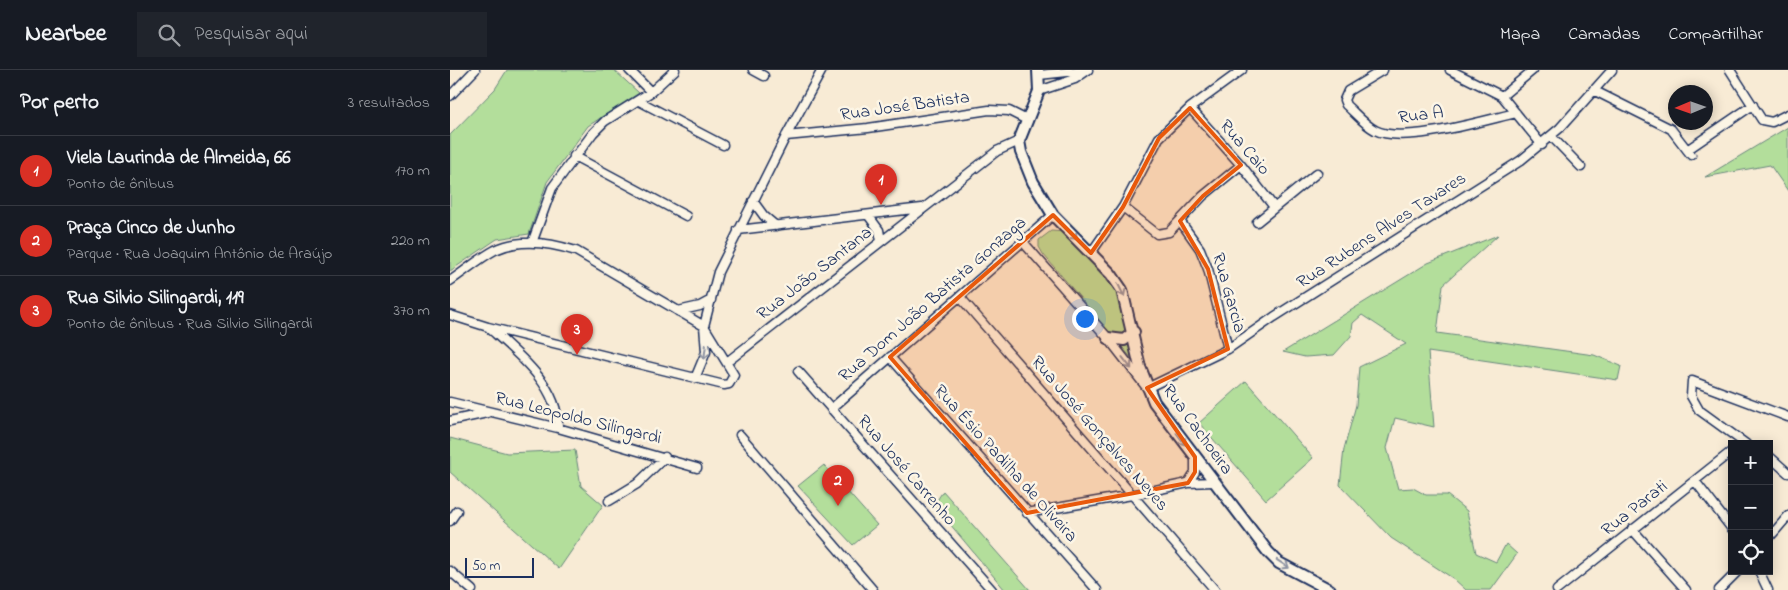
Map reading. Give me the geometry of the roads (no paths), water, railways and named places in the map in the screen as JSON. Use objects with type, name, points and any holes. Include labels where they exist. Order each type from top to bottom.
[{"type":"main road","points":[[1019,141],[1039,92],[1038,72]]},
{"type":"main road","name":"Rua Cachoeira","points":[[1019,141],[1021,152],[1033,182],[1054,214],[1111,274],[1122,290],[1147,388],[1154,402],[1195,458],[1279,563],[1330,590]]},
{"type":"main road","points":[[1108,338],[1116,341],[1124,340],[1134,332]]},
{"type":"street","points":[[450,96],[475,70]]},
{"type":"street","points":[[629,70],[651,92]]},
{"type":"street","points":[[532,243],[552,188],[574,156],[606,121],[639,101],[675,70]]},
{"type":"street","points":[[753,70],[764,76]]},
{"type":"street","points":[[696,376],[706,352],[704,326],[718,272],[786,136],[822,70]]},
{"type":"street","points":[[1038,72],[1087,70]]},
{"type":"street","points":[[1039,92],[1075,80],[1087,70]]},
{"type":"street","points":[[1091,253],[1123,208],[1159,138],[1190,108],[1242,70]]},
{"type":"street","name":"Rua A","points":[[1383,70],[1348,91],[1345,97],[1346,105],[1374,130],[1391,135],[1415,134],[1463,126],[1516,113]]},
{"type":"street","points":[[1450,70],[1502,96],[1542,145]]},
{"type":"street","points":[[1502,96],[1533,70]]},
{"type":"street","name":"Rua Rubens Alves Tavares","points":[[1147,388],[1228,349],[1274,317],[1542,145],[1612,70]]},
{"type":"street","points":[[1730,70],[1762,120],[1772,122],[1788,114]]},
{"type":"street","points":[[1593,90],[1671,129],[1689,152],[1752,105]]},
{"type":"street","points":[[639,101],[723,145]]},
{"type":"street","name":"Rua Caio","points":[[1190,108],[1241,165],[1274,207]]},
{"type":"street","name":"Rua José Batista","points":[[786,136],[868,128],[989,110],[1010,110],[1027,120]]},
{"type":"street","points":[[1551,136],[1581,167]]},
{"type":"street","name":"Rua João Santana","points":[[727,362],[997,151],[1019,141]]},
{"type":"street","points":[[574,156],[686,216]]},
{"type":"street","points":[[1123,208],[1157,234],[1169,232],[1203,196],[1241,165]]},
{"type":"street","points":[[1257,222],[1317,173]]},
{"type":"street","points":[[753,201],[764,216],[776,226]]},
{"type":"street","points":[[738,230],[924,208]]},
{"type":"street","name":"Rua Dom João Batista Gonzaga","points":[[831,409],[1054,214]]},
{"type":"street","points":[[868,215],[879,230],[881,241]]},
{"type":"street","name":"Rua Garcia","points":[[1180,221],[1200,249],[1208,269],[1228,349]]},
{"type":"street","points":[[1023,242],[1108,338],[1147,388]]},
{"type":"street","points":[[450,281],[496,250],[532,243],[554,244],[576,251],[704,326],[734,375],[729,384],[724,385],[696,376],[488,327],[450,315]]},
{"type":"street","name":"Rua José Gonçalves Neves","points":[[960,297],[1215,590]]},
{"type":"street","points":[[678,311],[700,306],[711,300]]},
{"type":"street","points":[[488,327],[510,346],[547,390],[556,407],[558,428]]},
{"type":"street","name":"Rua Ésio Padilha de Oliveira","points":[[890,357],[1097,590]]},
{"type":"street","name":"Rua José Carrenho","points":[[798,371],[992,590]]},
{"type":"street","points":[[1739,440],[1699,410],[1692,396],[1692,381],[1788,416]]},
{"type":"street","name":"Rua Leopoldo Silingardi","points":[[450,402],[558,428],[665,457],[697,468]]},
{"type":"street","points":[[450,421],[487,412]]},
{"type":"street","points":[[740,435],[873,590]]},
{"type":"street","name":"Rua Parati","points":[[1557,590],[1728,453]]},
{"type":"street","points":[[609,501],[637,484],[665,457]]},
{"type":"street","points":[[1188,482],[1195,472],[1195,458]]},
{"type":"street","points":[[1773,460],[1788,473]]},
{"type":"street","points":[[1695,481],[1728,524]]},
{"type":"street","points":[[1027,513],[1132,495],[1188,482],[1214,482]]},
{"type":"street","points":[[450,521],[457,511]]},
{"type":"street","points":[[1773,533],[1788,516]]},
{"type":"street","points":[[1632,529],[1686,590]]},
{"type":"street","points":[[450,571],[472,590]]},
{"type":"street","points":[[1719,590],[1734,575]]},
{"type":"street","points":[[1761,575],[1768,590]]},
{"type":"place","name":"Viela Laurinda de Almeida, 66","points":[[881,205]]},
{"type":"place","name":"Rua Silvio Silingardi, 119","points":[[577,355]]},
{"type":"place","name":"Praça Cinco de Junho","points":[[838,506]]}]
